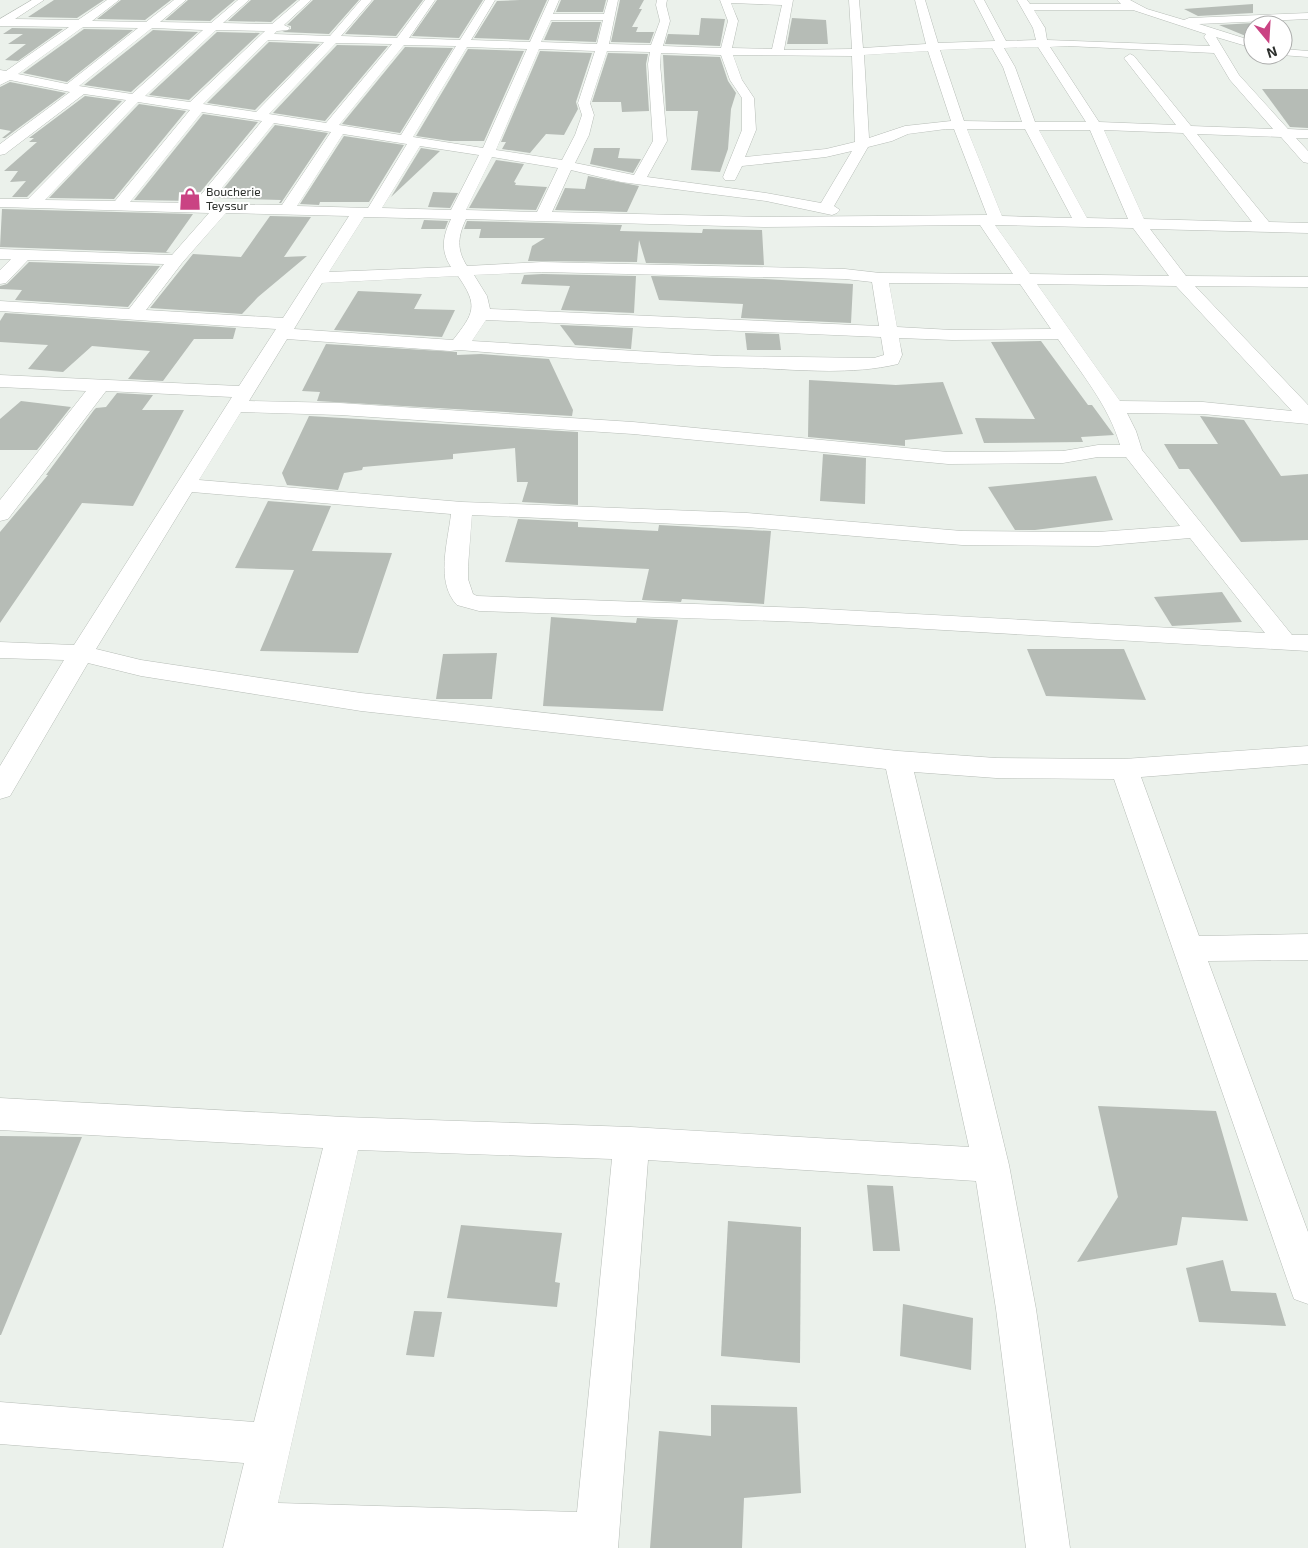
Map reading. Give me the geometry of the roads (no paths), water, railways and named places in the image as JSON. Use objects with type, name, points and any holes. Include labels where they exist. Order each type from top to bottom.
[{"type":"street","points":[[3,77],[114,0]]},
{"type":"street","points":[[0,151],[180,0]]},
{"type":"street","points":[[32,204],[135,98],[186,50],[215,27],[244,0]]},
{"type":"street","points":[[118,207],[196,106],[264,37],[306,0]]},
{"type":"street","points":[[198,208],[266,117],[367,0]]},
{"type":"street","points":[[286,211],[334,128],[430,0]]},
{"type":"street","points":[[0,789],[81,652],[238,399],[317,278],[366,211],[411,140],[463,44],[490,0]]},
{"type":"street","points":[[459,344],[480,314],[481,308],[475,290],[451,249],[451,236],[458,214],[488,152],[554,0]]},
{"type":"street","points":[[543,216],[582,135],[588,115],[584,103],[602,48],[613,0]]},
{"type":"street","points":[[633,218],[651,159],[660,140],[654,64],[656,49],[665,21],[661,6],[662,0]]},
{"type":"street","points":[[723,192],[749,130],[748,98],[736,80],[726,52],[733,21],[725,0]]},
{"type":"street","points":[[733,0],[788,1],[777,53]]},
{"type":"street","points":[[829,214],[862,144],[862,114],[854,0]]},
{"type":"street","points":[[920,0],[932,48],[991,220],[1025,280],[1065,334],[1114,407],[1126,431],[1132,452],[1195,531],[1296,642]]},
{"type":"street","points":[[979,0],[1009,68],[1030,126],[1082,222]]},
{"type":"street","points":[[1122,0],[1134,13]]},
{"type":"street","points":[[2,23],[36,2]]},
{"type":"street","points":[[8,4],[36,2]]},
{"type":"street","points":[[1024,4],[1153,15],[1243,42]]},
{"type":"street","points":[[1024,4],[1039,28],[1042,44],[1095,126],[1138,224],[1181,281],[1308,417]]},
{"type":"street","points":[[1180,22],[1308,16]]},
{"type":"street","points":[[546,17],[609,18]]},
{"type":"street","points":[[2,23],[274,28],[400,42],[726,52],[858,52],[1042,44],[1128,52],[1217,50]]},
{"type":"street","points":[[1117,32],[1128,52],[1265,228]]},
{"type":"street","points":[[1212,32],[1210,37],[1234,77],[1308,159]]},
{"type":"street","points":[[264,37],[336,34]]},
{"type":"street","points":[[1293,53],[1308,54]]},
{"type":"street","points":[[1293,55],[1308,59]]},
{"type":"street","points":[[3,77],[566,165],[641,189],[723,192],[829,214]]},
{"type":"street","points":[[737,162],[812,155],[888,138],[905,130],[959,125],[1095,126],[1308,134]]},
{"type":"street","points":[[0,203],[633,218],[829,214],[1308,228]]},
{"type":"street","points":[[134,315],[176,260],[221,209]]},
{"type":"street","points":[[0,254],[176,260]]},
{"type":"street","points":[[0,279],[24,255]]},
{"type":"street","points":[[317,278],[542,267],[845,274],[880,278],[1308,282]]},
{"type":"street","points":[[0,306],[134,315],[450,346],[459,344],[594,356],[738,364],[874,364],[891,360],[893,355],[880,278]]},
{"type":"street","points":[[480,314],[952,335],[1065,334]]},
{"type":"street","points":[[3,385],[100,386],[340,409],[633,428],[948,458],[1063,457],[1098,451],[1132,452]]},
{"type":"street","points":[[0,514],[100,386]]},
{"type":"street","points":[[1114,407],[1203,408],[1308,417]]},
{"type":"street","points":[[186,485],[462,508],[747,520],[954,538],[1033,540],[1098,538],[1195,531]]},
{"type":"street","points":[[462,508],[456,581],[461,595],[467,602],[479,604],[740,614],[804,614],[1296,642]]},
{"type":"street","points":[[0,650],[81,652],[141,668],[361,702],[898,761],[996,768],[1124,769],[1308,756]]},
{"type":"street","points":[[898,761],[991,1165],[1016,1309],[1048,1548]]},
{"type":"street","points":[[1124,769],[1308,1285]]},
{"type":"street","points":[[1188,949],[1308,947]]},
{"type":"street","points":[[0,1114],[344,1133],[631,1143],[991,1165]]},
{"type":"street","points":[[344,1133],[248,1536],[596,1542],[631,1143]]},
{"type":"street","points":[[0,1423],[270,1444]]},
{"type":"place","name":"Boucherie Teyssur","points":[[190,199]]}]
